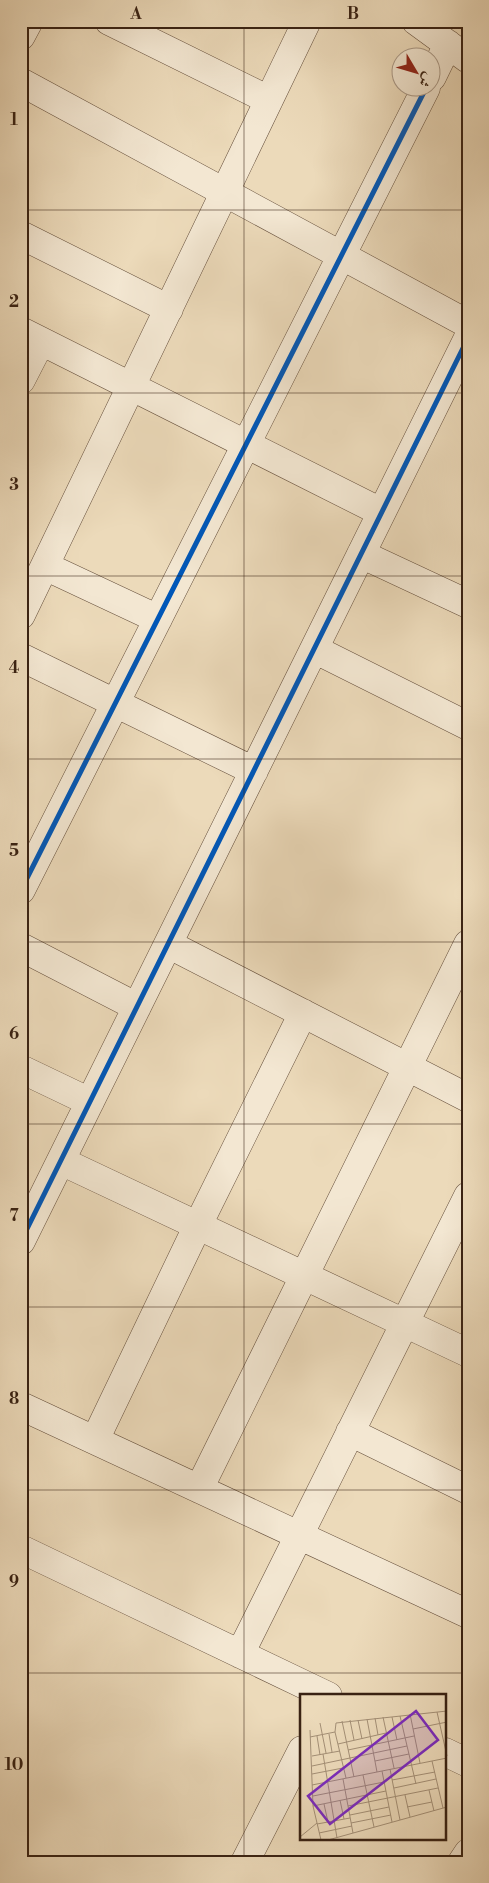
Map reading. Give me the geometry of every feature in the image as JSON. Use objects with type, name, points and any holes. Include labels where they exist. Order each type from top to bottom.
[{"type":"street","points":[[21,36],[29,21]]},
{"type":"street","points":[[109,21],[269,100]]},
{"type":"street","points":[[21,615],[307,21]]},
{"type":"street","points":[[416,21],[458,52],[442,67]]},
{"type":"street","points":[[21,82],[468,324]]},
{"type":"street","points":[[21,890],[421,98]]},
{"type":"street","points":[[21,235],[169,309]]},
{"type":"street","points":[[21,380],[31,336],[381,512]]},
{"type":"street","points":[[21,1241],[468,338]]},
{"type":"street","points":[[360,554],[468,604]]},
{"type":"street","points":[[45,566],[158,619]]},
{"type":"street","points":[[314,650],[468,726]]},
{"type":"street","points":[[21,657],[254,771]]},
{"type":"street","points":[[168,944],[468,1098]]},
{"type":"street","points":[[199,1489],[468,944]]},
{"type":"street","points":[[21,948],[137,1006]]},
{"type":"street","points":[[95,1440],[198,1225],[303,1013]]},
{"type":"street","points":[[21,1069],[90,1102]]},
{"type":"street","points":[[61,1161],[468,1353]]},
{"type":"street","points":[[240,1654],[468,1196]]},
{"type":"street","points":[[21,1406],[468,1614]]},
{"type":"street","points":[[350,1432],[468,1490]]},
{"type":"street","points":[[21,1549],[324,1694]]},
{"type":"street","points":[[446,1752],[468,1762]]},
{"type":"street","points":[[246,1862],[300,1754]]},
{"type":"street","points":[[462,1862],[468,1853]]},
{"type":"cycle path","points":[[21,890],[421,98]]},
{"type":"cycle path","points":[[21,1241],[468,338]]}]
